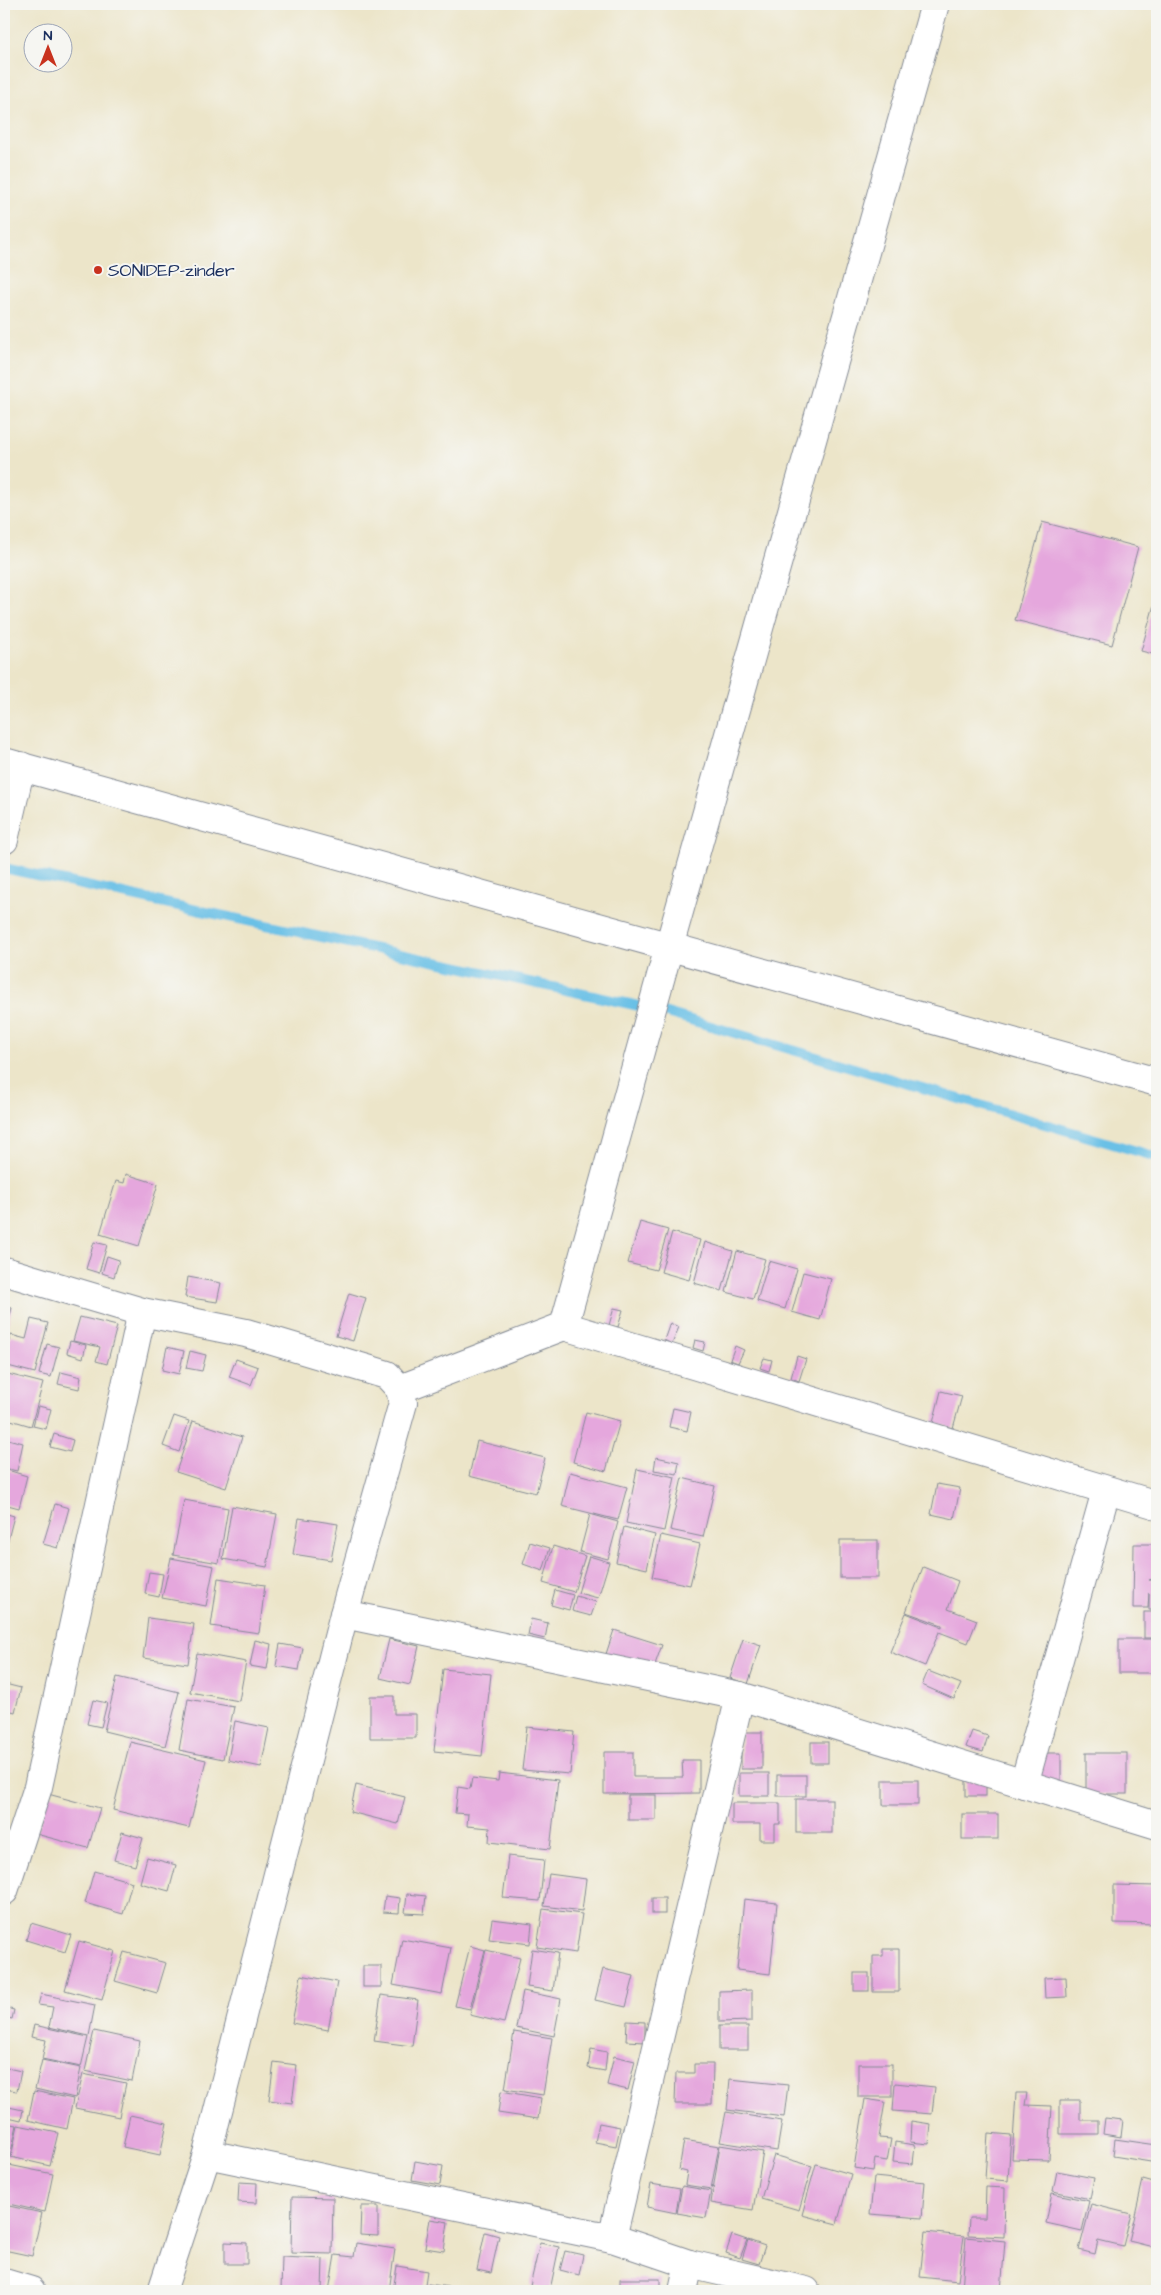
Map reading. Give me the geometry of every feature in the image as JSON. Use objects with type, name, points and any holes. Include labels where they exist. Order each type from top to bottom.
[{"type":"street","points":[[564,1326],[669,946],[935,4]]},
{"type":"street","points":[[4,840],[12,764],[1157,1082]]},
{"type":"street","points":[[4,1271],[142,1312],[256,1336],[387,1375],[400,1389],[404,1403],[344,1614],[208,2154],[162,2291]]},
{"type":"street","points":[[4,1891],[38,1786],[142,1312]]},
{"type":"street","points":[[400,1389],[564,1326],[1157,1505]]},
{"type":"street","points":[[1024,1784],[1106,1491]]},
{"type":"street","points":[[344,1614],[740,1696],[1157,1825]]},
{"type":"street","points":[[612,2238],[740,1696]]},
{"type":"street","points":[[208,2154],[612,2238],[689,2264],[806,2291]]},
{"type":"street","points":[[683,2291],[689,2264]]},
{"type":"street","points":[[4,2283],[31,2291]]},
{"type":"building","points":[[1042,522],[1138,547],[1112,645],[1015,620]]},
{"type":"building","points":[[1157,594],[1157,655],[1141,651]]},
{"type":"building","points":[[126,1174],[158,1184],[139,1246],[100,1234],[116,1181],[124,1183]]},
{"type":"building","points":[[640,1222],[668,1230],[656,1270],[628,1263]]},
{"type":"building","points":[[672,1232],[700,1240],[689,1280],[661,1272]]},
{"type":"building","points":[[94,1242],[107,1245],[99,1273],[86,1269]]},
{"type":"building","points":[[705,1242],[733,1251],[722,1291],[694,1283]]},
{"type":"building","points":[[737,1251],[765,1259],[753,1299],[726,1292]]},
{"type":"building","points":[[107,1256],[119,1260],[114,1277],[102,1273]]},
{"type":"building","points":[[769,1261],[797,1269],[785,1309],[757,1301]]},
{"type":"building","points":[[803,1272],[831,1279],[820,1320],[792,1312]]},
{"type":"building","points":[[188,1277],[221,1283],[217,1302],[185,1297]]},
{"type":"building","points":[[349,1293],[366,1298],[353,1341],[336,1336]]},
{"type":"building","points":[[4,1305],[12,1308],[4,1337]]},
{"type":"building","points":[[614,1308],[623,1310],[618,1327],[609,1325]]},
{"type":"building","points":[[80,1317],[117,1326],[107,1364],[96,1361],[100,1347],[73,1341]]},
{"type":"building","points":[[31,1319],[48,1323],[35,1373],[4,1365],[11,1335],[26,1339]]},
{"type":"building","points":[[670,1323],[679,1327],[672,1344],[664,1340]]},
{"type":"building","points":[[695,1340],[705,1342],[703,1351],[693,1348]]},
{"type":"building","points":[[70,1341],[86,1345],[83,1358],[67,1353]]},
{"type":"building","points":[[47,1344],[59,1347],[51,1377],[39,1374]]},
{"type":"building","points":[[735,1346],[744,1350],[738,1363],[730,1360]]},
{"type":"building","points":[[167,1347],[184,1351],[179,1374],[162,1370]]},
{"type":"building","points":[[190,1351],[206,1355],[202,1371],[186,1368]]},
{"type":"building","points":[[797,1356],[806,1359],[799,1381],[791,1378]]},
{"type":"building","points":[[764,1358],[772,1360],[769,1371],[760,1368]]},
{"type":"building","points":[[236,1359],[258,1367],[251,1385],[229,1377]]},
{"type":"building","points":[[61,1372],[81,1377],[79,1389],[58,1384]]},
{"type":"building","points":[[4,1373],[43,1383],[31,1426],[4,1418]]},
{"type":"building","points":[[941,1391],[962,1396],[953,1428],[933,1423]]},
{"type":"building","points":[[38,1406],[51,1409],[46,1429],[33,1426]]},
{"type":"building","points":[[673,1408],[691,1412],[687,1431],[669,1427]]},
{"type":"building","points":[[586,1412],[620,1421],[606,1471],[573,1462]]},
{"type":"building","points":[[174,1416],[189,1421],[179,1452],[163,1446]]},
{"type":"building","points":[[193,1421],[242,1437],[226,1488],[176,1472]]},
{"type":"building","points":[[54,1434],[73,1440],[70,1452],[50,1447]]},
{"type":"building","points":[[4,1438],[23,1443],[17,1471],[4,1468]]},
{"type":"building","points":[[477,1441],[545,1458],[536,1493],[469,1476]]},
{"type":"building","points":[[656,1457],[679,1462],[677,1474],[654,1470]]},
{"type":"building","points":[[4,1469],[27,1476],[19,1508],[4,1504]]},
{"type":"building","points":[[637,1469],[675,1477],[664,1531],[626,1523]]},
{"type":"building","points":[[570,1472],[627,1487],[618,1520],[562,1506]]},
{"type":"building","points":[[682,1478],[715,1486],[703,1537],[670,1530]]},
{"type":"building","points":[[937,1484],[960,1488],[954,1519],[931,1514]]},
{"type":"building","points":[[184,1500],[228,1508],[219,1563],[173,1555]]},
{"type":"building","points":[[55,1504],[69,1508],[58,1548],[43,1544]]},
{"type":"building","points":[[232,1506],[277,1514],[267,1567],[223,1559]]},
{"type":"building","points":[[4,1513],[14,1516],[4,1555]]},
{"type":"building","points":[[590,1514],[618,1522],[608,1559],[580,1552]]},
{"type":"building","points":[[299,1518],[338,1524],[331,1560],[293,1554]]},
{"type":"building","points":[[624,1527],[655,1535],[647,1569],[616,1562]]},
{"type":"building","points":[[661,1535],[700,1544],[690,1585],[652,1577]]},
{"type":"building","points":[[840,1540],[878,1540],[878,1578],[840,1578]]},
{"type":"building","points":[[530,1542],[550,1548],[543,1571],[523,1564]]},
{"type":"building","points":[[1134,1544],[1157,1544],[1157,1578],[1149,1580],[1157,1580],[1157,1610],[1149,1610],[1149,1593],[1148,1608],[1133,1608]]},
{"type":"building","points":[[553,1546],[585,1556],[574,1592],[543,1583]]},
{"type":"building","points":[[589,1556],[609,1562],[598,1598],[578,1593]]},
{"type":"building","points":[[171,1558],[214,1566],[206,1606],[162,1598]]},
{"type":"building","points":[[923,1567],[958,1581],[948,1609],[977,1620],[968,1643],[939,1632],[925,1666],[890,1652],[906,1613],[942,1627],[942,1625],[906,1612]]},
{"type":"building","points":[[149,1572],[163,1574],[159,1597],[145,1594]]},
{"type":"building","points":[[218,1578],[265,1585],[259,1633],[211,1626]]},
{"type":"building","points":[[555,1590],[573,1595],[569,1610],[551,1605]]},
{"type":"building","points":[[576,1596],[596,1602],[591,1616],[572,1611]]},
{"type":"building","points":[[1144,1612],[1157,1612],[1157,1638],[1144,1638]]},
{"type":"building","points":[[148,1618],[194,1624],[188,1664],[143,1658]]},
{"type":"building","points":[[531,1619],[548,1623],[545,1639],[528,1635]]},
{"type":"building","points":[[614,1630],[662,1645],[653,1670],[606,1654]]},
{"type":"building","points":[[389,1639],[419,1646],[410,1685],[380,1678]]},
{"type":"building","points":[[743,1639],[761,1645],[748,1684],[730,1678]]},
{"type":"building","points":[[1119,1639],[1157,1639],[1157,1673],[1119,1673]]},
{"type":"building","points":[[255,1640],[271,1644],[267,1669],[250,1666]]},
{"type":"building","points":[[280,1644],[303,1648],[299,1670],[276,1666]]},
{"type":"building","points":[[197,1653],[246,1662],[239,1701],[190,1692]]},
{"type":"building","points":[[443,1669],[491,1674],[482,1756],[434,1751]]},
{"type":"building","points":[[928,1671],[961,1684],[954,1699],[922,1685]]},
{"type":"building","points":[[117,1677],[179,1692],[165,1746],[104,1731]]},
{"type":"building","points":[[5,1684],[21,1688],[15,1712],[4,1709]]},
{"type":"building","points":[[370,1696],[394,1696],[394,1714],[416,1714],[416,1738],[370,1738]]},
{"type":"building","points":[[188,1699],[234,1707],[223,1759],[179,1750]]},
{"type":"building","points":[[93,1700],[107,1703],[101,1727],[87,1724]]},
{"type":"building","points":[[235,1721],[269,1728],[261,1767],[228,1760]]},
{"type":"building","points":[[527,1727],[574,1732],[570,1774],[522,1770]]},
{"type":"building","points":[[972,1731],[988,1736],[983,1752],[966,1747]]},
{"type":"building","points":[[741,1732],[762,1732],[762,1769],[741,1769]]},
{"type":"building","points":[[130,1742],[206,1760],[189,1828],[113,1810]]},
{"type":"building","points":[[811,1742],[828,1742],[828,1763],[811,1763]]},
{"type":"building","points":[[604,1752],[633,1752],[633,1777],[683,1777],[682,1760],[699,1760],[699,1793],[604,1794]]},
{"type":"building","points":[[1040,1753],[1061,1753],[1061,1784],[1040,1785]]},
{"type":"building","points":[[1086,1753],[1127,1753],[1127,1794],[1086,1794]]},
{"type":"building","points":[[499,1773],[558,1780],[550,1849],[489,1842],[490,1828],[467,1826],[468,1814],[455,1813],[458,1787],[470,1789],[472,1778],[498,1781]]},
{"type":"building","points":[[739,1773],[769,1773],[769,1796],[739,1796]]},
{"type":"building","points":[[777,1775],[806,1775],[806,1796],[777,1796]]},
{"type":"building","points":[[883,1780],[918,1780],[918,1805],[883,1805]]},
{"type":"building","points":[[966,1781],[986,1781],[986,1796],[966,1796]]},
{"type":"building","points":[[356,1785],[405,1797],[398,1824],[350,1812]]},
{"type":"building","points":[[48,1794],[100,1808],[88,1848],[36,1834]]},
{"type":"building","points":[[628,1795],[656,1795],[656,1820],[628,1820]]},
{"type":"building","points":[[796,1799],[832,1799],[832,1833],[796,1833]]},
{"type":"building","points":[[732,1803],[780,1803],[780,1824],[775,1824],[775,1840],[760,1840],[760,1824],[732,1824]]},
{"type":"building","points":[[962,1814],[998,1814],[998,1839],[962,1839]]},
{"type":"building","points":[[122,1832],[143,1838],[135,1866],[114,1860]]},
{"type":"building","points":[[508,1856],[544,1860],[540,1901],[503,1898]]},
{"type":"building","points":[[147,1857],[176,1865],[169,1891],[140,1883]]},
{"type":"building","points":[[94,1871],[132,1882],[123,1914],[85,1903]]},
{"type":"building","points":[[549,1874],[586,1879],[582,1911],[544,1906]]},
{"type":"building","points":[[1114,1885],[1156,1886],[1156,1924],[1114,1923]]},
{"type":"building","points":[[407,1894],[426,1896],[424,1914],[405,1913]]},
{"type":"building","points":[[385,1896],[400,1898],[399,1913],[383,1912]]},
{"type":"building","points":[[652,1898],[665,1898],[665,1914],[652,1914]]},
{"type":"building","points":[[744,1899],[777,1903],[770,1974],[737,1970]]},
{"type":"building","points":[[543,1909],[582,1914],[576,1953],[537,1947]]},
{"type":"building","points":[[492,1919],[532,1924],[530,1944],[489,1939]]},
{"type":"building","points":[[31,1923],[71,1935],[65,1952],[26,1940]]},
{"type":"building","points":[[402,1939],[451,1948],[442,1994],[393,1985]]},
{"type":"building","points":[[79,1941],[115,1951],[102,2000],[65,1990]]},
{"type":"building","points":[[470,1946],[485,1950],[470,2009],[455,2006]]},
{"type":"building","points":[[532,1949],[558,1953],[553,1991],[527,1987]]},
{"type":"building","points":[[883,1949],[899,1949],[899,1992],[873,1992],[873,1956],[883,1956]]},
{"type":"building","points":[[486,1950],[520,1958],[504,2023],[470,2015]]},
{"type":"building","points":[[124,1952],[166,1963],[157,1993],[115,1981]]},
{"type":"building","points":[[363,1966],[381,1966],[381,1987],[363,1987]]},
{"type":"building","points":[[603,1969],[634,1976],[626,2007],[595,2000]]},
{"type":"building","points":[[854,1973],[869,1973],[869,1991],[854,1991]]},
{"type":"building","points":[[301,1975],[337,1982],[328,2030],[292,2023]]},
{"type":"building","points":[[1066,1977],[1067,1997],[1045,1998],[1044,1978]]},
{"type":"building","points":[[752,1990],[752,2021],[719,2022],[719,1991]]},
{"type":"building","points":[[523,1991],[561,1999],[554,2036],[516,2028]]},
{"type":"building","points":[[41,1994],[95,2005],[89,2036],[49,2027],[53,2007],[38,2005]]},
{"type":"building","points":[[381,1995],[418,2000],[412,2046],[374,2041]]},
{"type":"building","points":[[6,2008],[14,2010],[12,2019],[4,2017]]},
{"type":"building","points":[[627,2021],[645,2022],[645,2042],[626,2041]]},
{"type":"building","points":[[34,2025],[88,2037],[81,2067],[42,2059],[46,2040],[31,2037]]},
{"type":"building","points":[[719,2026],[748,2026],[748,2050],[719,2050]]},
{"type":"building","points":[[94,2031],[140,2041],[132,2081],[85,2071]]},
{"type":"building","points":[[514,2032],[552,2038],[543,2095],[505,2089]]},
{"type":"building","points":[[591,2049],[607,2052],[605,2071],[588,2068]]},
{"type":"building","points":[[614,2056],[635,2061],[628,2090],[607,2085]]},
{"type":"building","points":[[42,2060],[81,2068],[75,2098],[35,2089]]},
{"type":"building","points":[[274,2062],[297,2065],[292,2103],[269,2100]]},
{"type":"building","points":[[694,2064],[713,2064],[712,2104],[675,2104],[676,2073],[694,2073]]},
{"type":"building","points":[[858,2064],[892,2064],[892,2097],[858,2097]]},
{"type":"building","points":[[7,2068],[21,2071],[17,2091],[4,2089]]},
{"type":"building","points":[[83,2074],[126,2083],[119,2117],[75,2108]]},
{"type":"building","points":[[730,2079],[788,2085],[784,2117],[727,2110]]},
{"type":"building","points":[[895,2083],[935,2087],[932,2114],[893,2111]]},
{"type":"building","points":[[34,2091],[73,2099],[67,2129],[28,2120]]},
{"type":"building","points":[[501,2091],[541,2098],[538,2119],[498,2113]]},
{"type":"building","points":[[1016,2093],[1027,2093],[1025,2105],[1052,2106],[1049,2160],[1012,2159]]},
{"type":"building","points":[[865,2099],[885,2102],[879,2138],[891,2139],[887,2161],[875,2159],[873,2171],[854,2168]]},
{"type":"building","points":[[1060,2100],[1080,2100],[1080,2120],[1098,2120],[1098,2134],[1060,2134]]},
{"type":"building","points":[[4,2106],[23,2110],[21,2120],[4,2116]]},
{"type":"building","points":[[726,2112],[782,2121],[777,2151],[720,2142]]},
{"type":"building","points":[[130,2115],[167,2123],[160,2155],[123,2147]]},
{"type":"building","points":[[1105,2118],[1123,2120],[1121,2137],[1103,2134]]},
{"type":"building","points":[[911,2121],[931,2124],[929,2144],[910,2142]]},
{"type":"building","points":[[4,2123],[17,2125],[10,2157],[4,2156]]},
{"type":"building","points":[[599,2123],[620,2127],[616,2146],[595,2142]]},
{"type":"building","points":[[18,2125],[58,2133],[50,2166],[11,2157]]},
{"type":"building","points":[[988,2133],[1011,2135],[1008,2181],[985,2179]]},
{"type":"building","points":[[1115,2139],[1157,2145],[1157,2163],[1113,2156]]},
{"type":"building","points":[[684,2140],[719,2146],[711,2189],[685,2185],[687,2172],[679,2170]]},
{"type":"building","points":[[895,2142],[915,2145],[913,2164],[893,2162]]},
{"type":"building","points":[[720,2145],[763,2152],[753,2210],[711,2203]]},
{"type":"building","points":[[774,2155],[812,2166],[799,2210],[761,2199]]},
{"type":"building","points":[[415,2161],[443,2166],[440,2185],[412,2180]]},
{"type":"building","points":[[4,2164],[53,2174],[45,2212],[4,2203]]},
{"type":"building","points":[[816,2164],[851,2174],[837,2224],[802,2215]]},
{"type":"building","points":[[1057,2171],[1094,2178],[1090,2199],[1053,2191]]},
{"type":"building","points":[[874,2177],[925,2182],[922,2218],[870,2214]]},
{"type":"building","points":[[1143,2180],[1157,2184],[1157,2206],[1154,2218],[1157,2219],[1157,2248],[1129,2241]]},
{"type":"building","points":[[239,2182],[257,2183],[256,2203],[238,2202]]},
{"type":"building","points":[[651,2184],[680,2189],[676,2213],[647,2207]]},
{"type":"building","points":[[682,2186],[711,2191],[706,2218],[677,2213]]},
{"type":"building","points":[[986,2187],[1005,2188],[1004,2237],[968,2235],[969,2218],[985,2218]]},
{"type":"building","points":[[1052,2193],[1089,2201],[1082,2231],[1046,2223]]},
{"type":"building","points":[[292,2197],[333,2198],[332,2254],[291,2253]]},
{"type":"building","points":[[1091,2204],[1131,2214],[1123,2246],[1098,2240],[1095,2254],[1079,2250]]},
{"type":"building","points":[[4,2205],[42,2213],[32,2256],[4,2250]]},
{"type":"building","points":[[361,2206],[378,2206],[378,2236],[360,2235]]},
{"type":"building","points":[[430,2219],[448,2222],[444,2251],[425,2248]]},
{"type":"building","points":[[485,2232],[499,2236],[491,2273],[477,2270]]},
{"type":"building","points":[[925,2232],[964,2236],[958,2281],[920,2277]]},
{"type":"building","points":[[732,2235],[747,2240],[740,2258],[726,2253]]},
{"type":"building","points":[[966,2237],[1005,2241],[1001,2291],[962,2289]]},
{"type":"building","points":[[748,2240],[765,2246],[759,2264],[742,2259]]},
{"type":"building","points":[[225,2242],[247,2243],[247,2264],[225,2264]]},
{"type":"building","points":[[356,2243],[395,2249],[389,2291],[329,2291],[335,2255],[354,2257]]},
{"type":"building","points":[[540,2243],[559,2247],[550,2290],[530,2286]]},
{"type":"building","points":[[565,2251],[583,2255],[579,2275],[560,2270]]},
{"type":"building","points":[[282,2257],[323,2259],[322,2291],[281,2291]]},
{"type":"building","points":[[397,2266],[427,2271],[424,2291],[393,2291]]},
{"type":"building","points":[[620,2279],[660,2279],[660,2291],[620,2291]]},
{"type":"building","points":[[428,2284],[470,2290],[470,2291],[427,2291]]},
{"type":"waterway","points":[[4,868],[653,1009],[1157,1157]]},
{"type":"place","name":"SONIDEP-zinder","points":[[98,270]]}]
